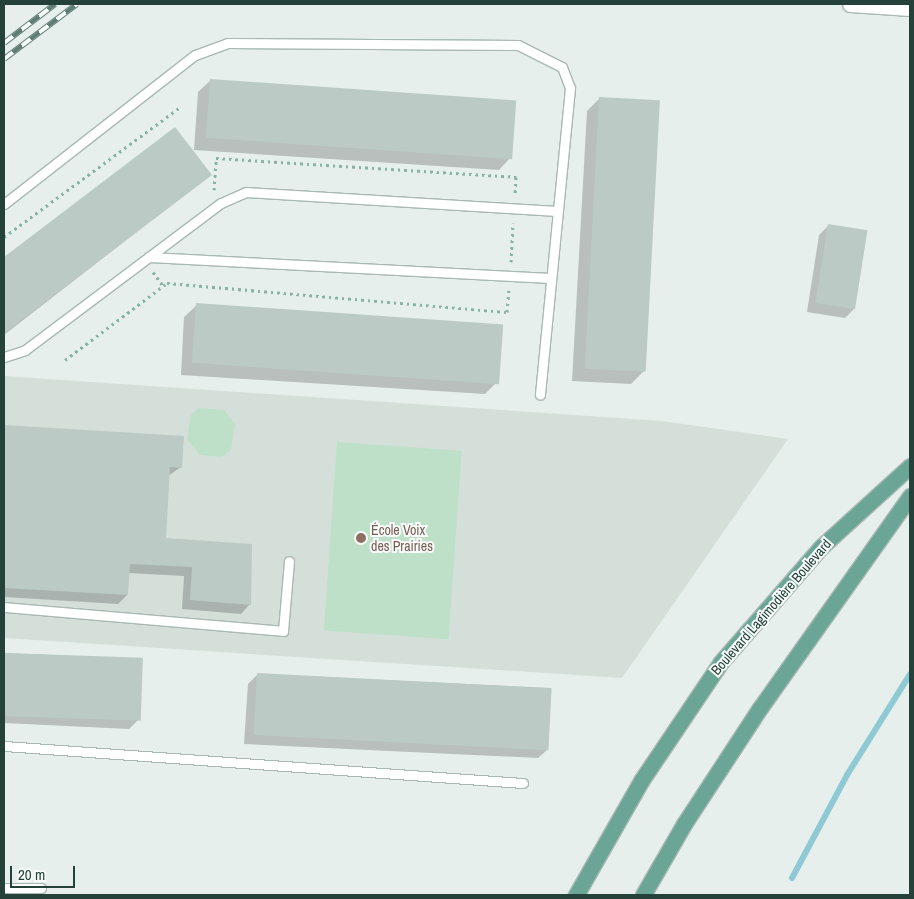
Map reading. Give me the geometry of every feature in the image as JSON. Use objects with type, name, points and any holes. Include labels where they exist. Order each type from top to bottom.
[{"type":"main road","name":"Boulevard Lagimodière Boulevard","points":[[576,895],[641,781],[720,662],[822,547],[910,466]]},
{"type":"main road","points":[[643,895],[684,824],[760,708],[910,496]]},
{"type":"street","points":[[850,4],[910,8]]},
{"type":"lane","points":[[4,204],[195,55],[228,43],[518,45],[562,67],[570,88],[556,211],[540,395]]},
{"type":"lane","points":[[4,357],[25,350],[221,203],[246,192],[556,211]]},
{"type":"lane","points":[[149,257],[550,278]]},
{"type":"lane","points":[[4,607],[283,631],[289,561]]},
{"type":"lane","points":[[4,746],[523,782]]},
{"type":"lane","points":[[4,888],[41,888]]},
{"type":"path","points":[[4,237],[179,108]]},
{"type":"shaded area","name":"École Voix des Prairies","points":[[4,376],[662,421],[788,439],[622,678],[4,638]]},
{"type":"green space","points":[[198,408],[224,410],[235,424],[231,450],[221,457],[200,455],[187,439],[191,415]]},
{"type":"green space","points":[[337,442],[462,451],[449,639],[324,631]]},
{"type":"building","points":[[210,79],[516,100],[512,159],[206,138]]},
{"type":"building","points":[[599,97],[660,100],[646,372],[585,369]]},
{"type":"building","points":[[175,127],[212,175],[4,333],[4,257]]},
{"type":"building","points":[[828,224],[868,230],[855,309],[815,303]]},
{"type":"building","points":[[196,303],[503,324],[499,384],[192,363]]},
{"type":"building","points":[[4,425],[184,436],[182,468],[170,467],[166,538],[252,544],[251,605],[190,600],[192,567],[130,564],[128,595],[4,588]]},
{"type":"building","points":[[4,653],[143,658],[141,721],[4,716]]},
{"type":"building","points":[[257,673],[552,688],[548,750],[254,735]]},
{"type":"waterway","points":[[792,878],[847,775],[910,674]]},
{"type":"railway","points":[[4,43],[55,4]]},
{"type":"railway","points":[[4,59],[77,4]]},
{"type":"place","name":"École Voix des Prairies","points":[[361,538]]}]
